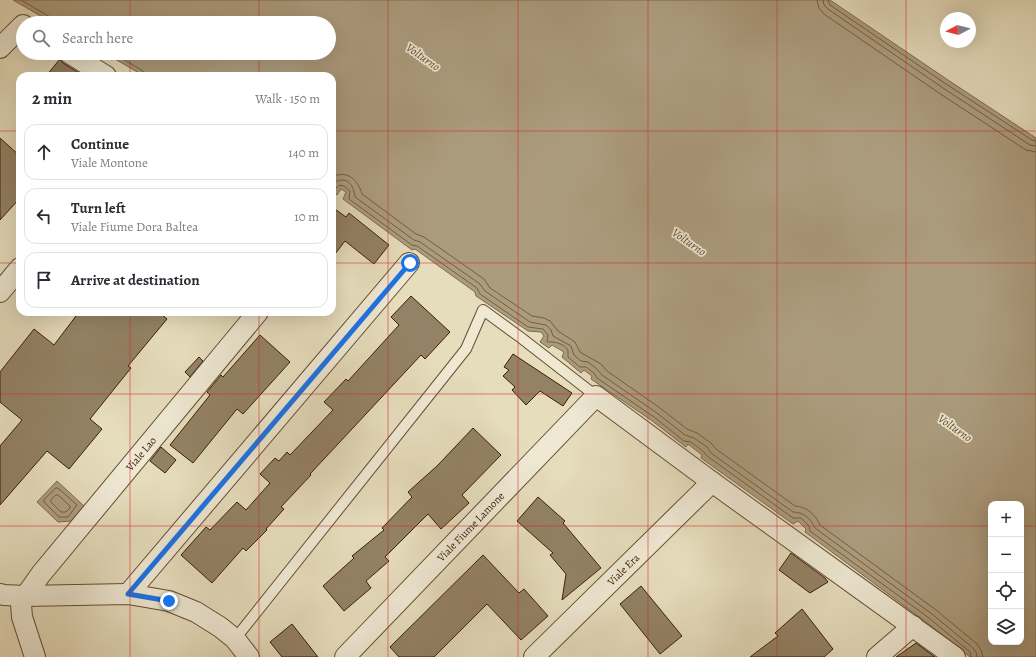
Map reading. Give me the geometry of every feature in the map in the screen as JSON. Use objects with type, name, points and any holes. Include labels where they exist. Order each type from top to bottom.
[{"type":"street","points":[[0,48],[16,32]]},
{"type":"street","points":[[80,60],[100,72]]},
{"type":"street","points":[[128,594],[410,263]]},
{"type":"street","points":[[0,292],[16,273]]},
{"type":"street","name":"Viale Lao","points":[[24,596],[255,316]]},
{"type":"street","points":[[596,396],[712,482],[955,657]]},
{"type":"street","name":"Viale Fiume Lamone","points":[[345,657],[596,396]]},
{"type":"street","name":"Viale Era","points":[[534,657],[712,482]]},
{"type":"street","points":[[0,594],[4,596],[128,594],[169,601],[196,612],[220,627],[235,639],[249,657]]},
{"type":"street","points":[[24,596],[21,604],[22,617],[36,657]]},
{"type":"street","points":[[877,657],[912,626]]},
{"type":"lane","points":[[235,639],[466,349],[483,310],[596,396]]},
{"type":"water","name":"Volturno","points":[[13,0],[830,0],[1036,138],[1036,657],[970,657],[926,622],[805,532],[806,529],[798,521],[793,524],[701,458],[702,455],[688,444],[686,447],[651,420],[591,379],[592,376],[584,370],[581,373],[562,357],[564,352],[552,345],[549,348],[540,342],[544,336],[541,332],[528,331],[476,296],[475,292],[415,249],[412,250],[343,199],[346,192],[341,189],[337,195],[336,194],[336,72],[137,72],[117,60],[336,60],[336,16],[41,16]]},
{"type":"water","points":[[57,481],[84,506],[71,521],[58,522],[37,502]]},
{"type":"building","points":[[61,60],[78,72],[49,72]]},
{"type":"building","points":[[0,138],[16,152],[16,202],[0,220]]},
{"type":"building","points":[[336,210],[346,217],[349,213],[389,245],[374,264],[345,241],[336,253]]},
{"type":"building","points":[[411,296],[450,332],[425,359],[421,355],[310,474],[311,475],[281,507],[284,509],[266,529],[267,530],[246,551],[243,548],[212,583],[181,555],[206,527],[210,530],[237,502],[246,510],[270,483],[260,474],[275,458],[279,461],[287,452],[290,455],[333,410],[324,402],[346,379],[348,381],[399,325],[391,317]]},
{"type":"building","points":[[76,316],[164,316],[167,319],[128,366],[131,368],[90,419],[102,429],[69,469],[47,451],[0,505],[0,446],[22,420],[0,402],[0,372],[34,329],[54,345]]},
{"type":"building","points":[[260,335],[290,362],[243,414],[237,409],[193,463],[170,445],[210,395],[207,392],[221,375],[223,377]]},
{"type":"building","points":[[513,354],[572,393],[563,406],[540,391],[526,405],[512,390],[515,387],[503,376],[509,370],[504,367]]},
{"type":"building","points":[[199,357],[203,361],[190,377],[185,372]]},
{"type":"building","points":[[473,428],[501,455],[462,495],[469,503],[441,529],[428,514],[385,557],[389,561],[366,581],[371,588],[344,611],[323,586],[354,558],[352,556],[384,530],[382,528],[412,497],[408,492],[438,465]]},
{"type":"building","points":[[161,447],[176,460],[165,473],[150,461]]},
{"type":"building","points":[[538,497],[565,521],[563,523],[601,568],[562,600],[566,574],[550,555],[553,553],[517,521]]},
{"type":"building","points":[[791,553],[825,578],[828,582],[810,593],[779,570]]},
{"type":"building","points":[[483,555],[519,593],[524,589],[548,616],[521,640],[487,604],[434,657],[399,657],[390,647]]},
{"type":"building","points":[[641,586],[682,636],[660,654],[620,604]]},
{"type":"building","points":[[802,609],[833,649],[824,657],[750,657],[778,636],[775,633]]},
{"type":"building","points":[[292,624],[318,657],[282,657],[270,642]]},
{"type":"building","points":[[916,643],[935,657],[896,657]]},
{"type":"route","points":[[169,601],[128,594],[145,572],[410,263]]}]
